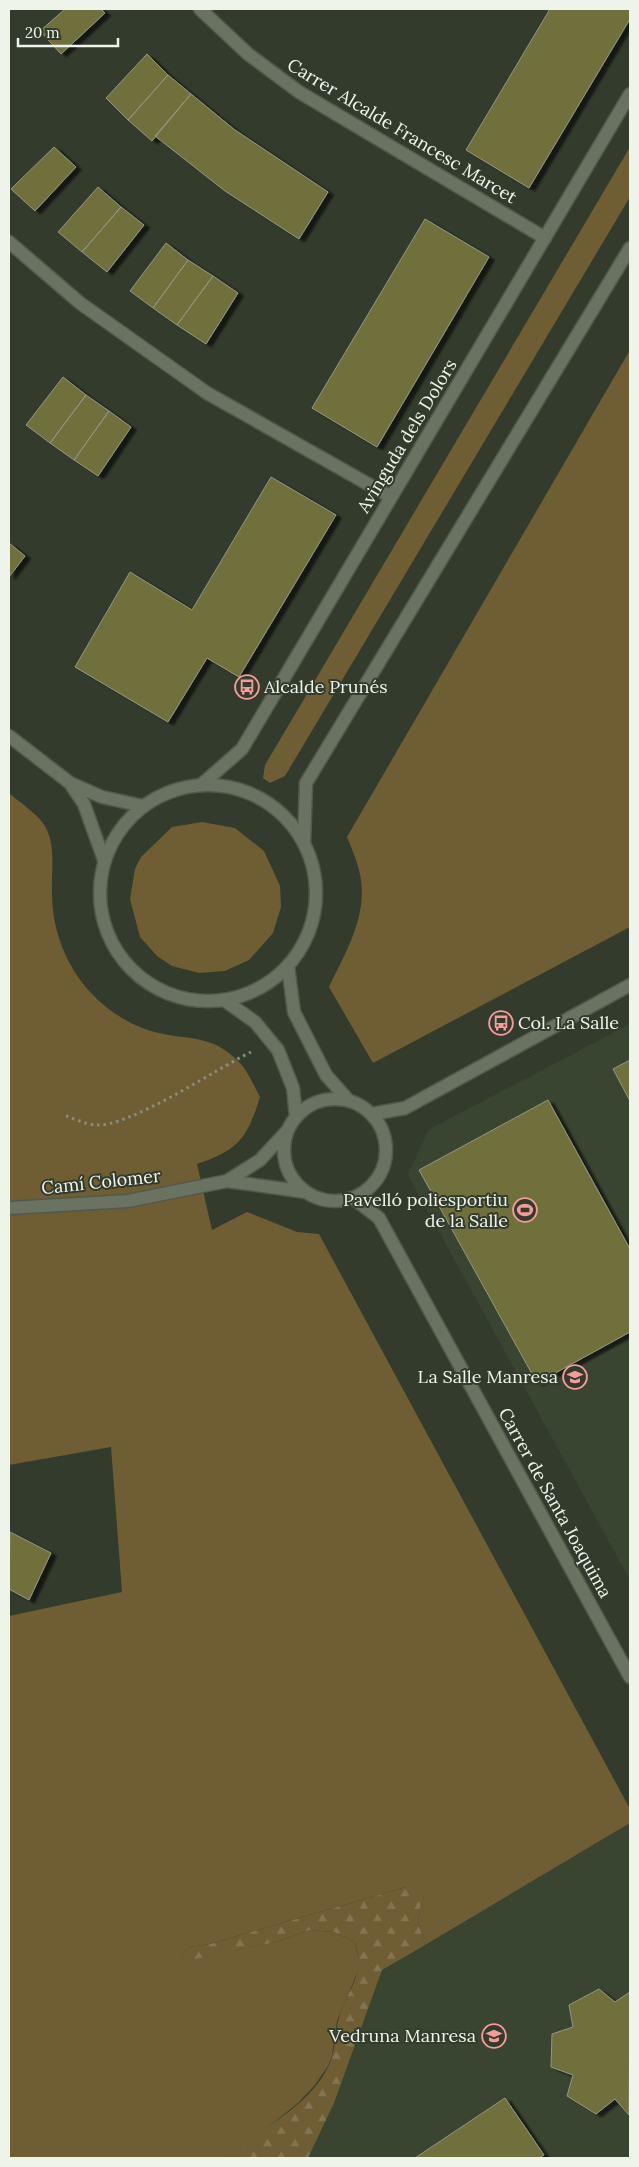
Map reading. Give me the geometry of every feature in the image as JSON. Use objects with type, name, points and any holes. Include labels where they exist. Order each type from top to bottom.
[{"type":"street","name":"Carrer Alcalde Francesc Marcet","points":[[200,9],[248,54],[299,92],[545,238]]},
{"type":"street","name":"Avinguda dels Dolors","points":[[201,785],[242,749],[630,94]]},
{"type":"street","points":[[9,242],[80,303],[206,393],[391,497]]},
{"type":"street","points":[[304,844],[306,783],[630,248]]},
{"type":"street","points":[[9,736],[70,783],[102,797],[143,806]]},
{"type":"street","points":[[70,783],[84,804],[104,860]]},
{"type":"street","points":[[215,785],[242,790],[268,803],[288,821],[304,844],[315,881],[315,907],[308,932],[303,944],[288,966],[259,988],[224,1000],[200,1001],[176,996],[143,980],[126,963],[112,943],[103,921],[99,884],[104,860],[119,830],[143,806],[176,789],[215,785]]},
{"type":"street","points":[[288,966],[294,1012],[326,1074],[349,1101]]},
{"type":"street","points":[[372,1114],[405,1108],[630,986]]},
{"type":"street","points":[[224,1000],[255,1022],[278,1050],[293,1088],[296,1117]]},
{"type":"street","points":[[333,1099],[349,1101],[362,1106],[372,1114],[384,1134],[386,1158],[381,1173],[372,1186],[353,1198],[336,1202],[328,1201],[306,1192],[294,1182],[285,1161],[283,1146],[287,1131],[302,1111],[316,1102],[333,1099]]},
{"type":"street","name":"Camí Colomer","points":[[227,1182],[260,1160],[287,1131]]},
{"type":"street","name":"Camí Colomer","points":[[9,1208],[128,1200],[227,1182],[306,1192]]},
{"type":"street","name":"Carrer de Santa Joaquima","points":[[353,1198],[379,1218],[630,1677]]},
{"type":"path","points":[[66,1116],[94,1125],[115,1123],[150,1107],[272,1042]]},
{"type":"shaded area","name":"La Salle Manresa","points":[[630,1024],[630,1580],[408,1175],[428,1130]]},
{"type":"shaded area","name":"Vedruna Manresa","points":[[630,1823],[630,2158],[308,2158],[334,2103],[382,1970]]},
{"type":"green space","points":[[630,147],[630,197],[285,776],[270,783],[263,778],[265,765]]},
{"type":"green space","points":[[630,350],[630,927],[373,1063],[329,987],[355,930],[361,901],[362,886],[359,870],[347,837]]},
{"type":"green space","points":[[9,793],[36,815],[47,831],[52,848],[53,907],[58,934],[74,971],[91,993],[112,1012],[137,1026],[167,1035],[209,1042],[219,1046],[239,1062],[248,1074],[260,1097],[245,1133],[232,1148],[197,1164],[212,1230],[247,1212],[297,1232],[319,1234],[630,1809],[630,1823],[425,1945],[418,1921],[421,1904],[406,1887],[210,1944],[189,1947],[179,1962],[276,1942],[310,1930],[334,1932],[355,1942],[360,1966],[337,2021],[332,2056],[328,2066],[315,2085],[298,2103],[230,2158],[9,2158],[9,1616],[122,1592],[111,1447],[9,1465]]},
{"type":"green space","points":[[202,822],[235,828],[264,851],[280,886],[281,907],[273,933],[249,960],[225,971],[199,973],[172,966],[157,956],[140,937],[130,899],[135,869],[141,857],[172,827]]},
{"type":"green space","points":[[406,1887],[419,1890],[421,1904],[418,1921],[425,1945],[382,1970],[334,2103],[308,2158],[230,2158],[297,2105],[320,2080],[329,2065],[332,2058],[339,2016],[358,1969],[355,1942],[334,1932],[310,1930],[276,1942],[178,1963],[189,1947],[210,1944]]},
{"type":"building","points":[[65,9],[101,9],[105,13],[61,54],[40,31]]},
{"type":"building","points":[[550,9],[630,9],[630,19],[529,188],[466,150]]},
{"type":"building","points":[[147,54],[168,75],[128,120],[106,98]]},
{"type":"building","points":[[168,75],[191,94],[152,141],[128,120]]},
{"type":"building","points":[[191,94],[235,130],[328,192],[299,239],[225,191],[155,136]]},
{"type":"building","points":[[54,147],[76,167],[35,211],[11,189]]},
{"type":"building","points":[[98,187],[121,207],[82,252],[58,232]]},
{"type":"building","points":[[121,207],[144,225],[107,272],[82,252]]},
{"type":"building","points":[[425,219],[489,257],[377,447],[312,408]]},
{"type":"building","points":[[166,243],[188,260],[153,308],[130,291]]},
{"type":"building","points":[[188,260],[213,276],[177,325],[153,308]]},
{"type":"building","points":[[213,276],[238,293],[206,344],[177,325]]},
{"type":"building","points":[[63,377],[86,395],[50,443],[26,425]]},
{"type":"building","points":[[86,395],[109,411],[74,460],[50,443]]},
{"type":"building","points":[[109,411],[131,427],[98,476],[74,460]]},
{"type":"building","points":[[271,477],[336,515],[239,677],[207,658],[168,722],[75,667],[130,572],[192,610]]},
{"type":"building","points":[[9,543],[25,556],[9,577]]},
{"type":"building","points":[[630,1060],[630,1101],[613,1069]]},
{"type":"building","name":"Pavelló poliesportiu de la Salle","points":[[548,1100],[630,1249],[630,1332],[537,1383],[419,1170]]},
{"type":"building","points":[[10,1532],[51,1553],[29,1600],[9,1589]]},
{"type":"building","points":[[599,1989],[615,2002],[630,1992],[629,2115],[615,2099],[596,2114],[567,2096],[573,2075],[551,2067],[552,2034],[573,2027],[569,2005]]},
{"type":"building","points":[[505,2098],[544,2155],[539,2158],[415,2158]]},
{"type":"place","name":"Alcalde Prunés","points":[[247,687]]},
{"type":"place","name":"Col. La Salle","points":[[501,1023]]},
{"type":"place","name":"Pavelló poliesportiu de la Salle","points":[[525,1210]]},
{"type":"place","name":"La Salle Manresa","points":[[575,1377]]},
{"type":"place","name":"Vedruna Manresa","points":[[494,2036]]}]
